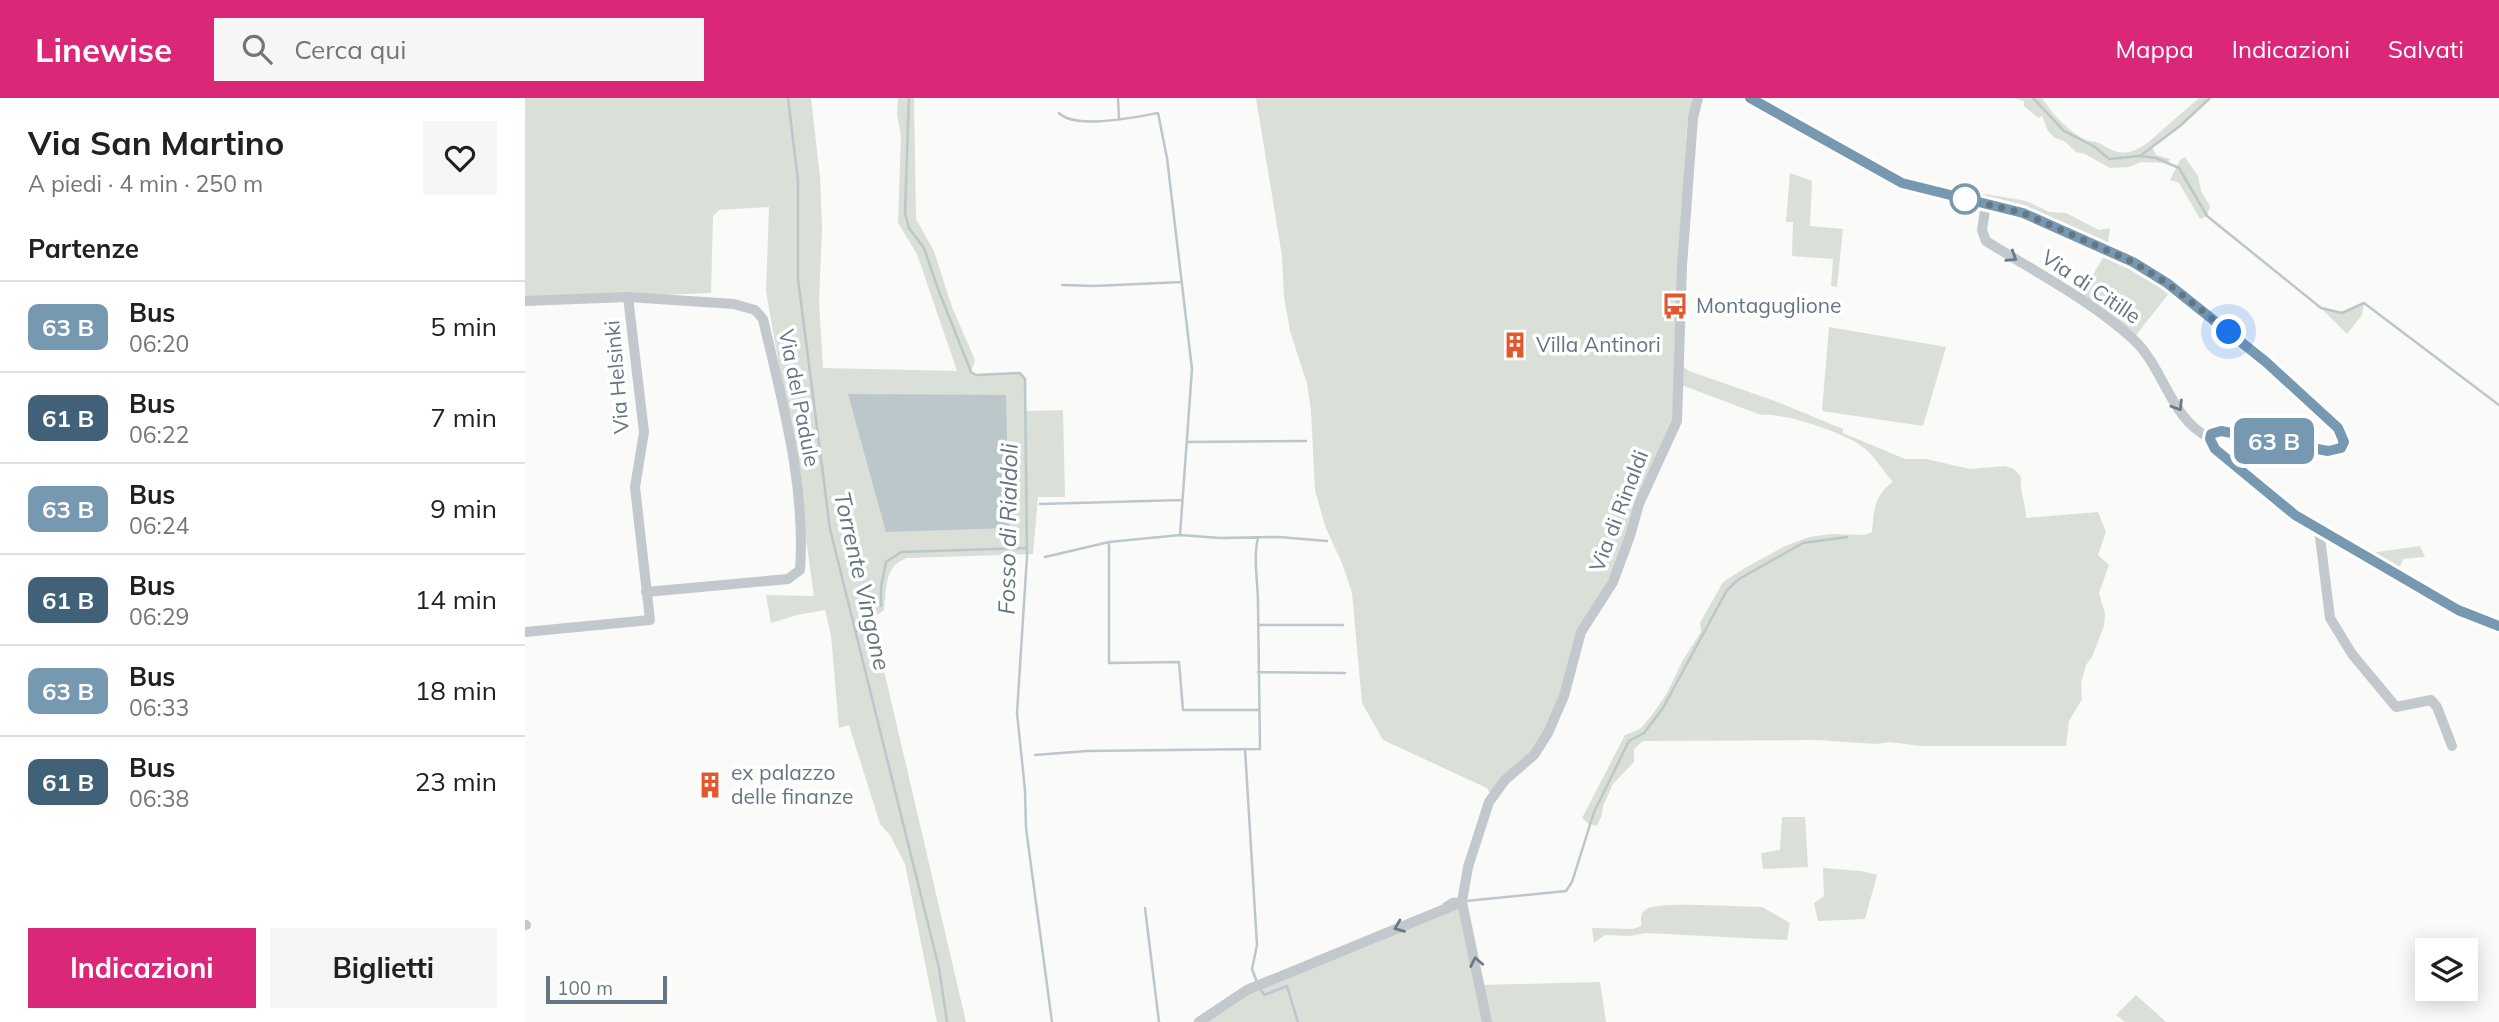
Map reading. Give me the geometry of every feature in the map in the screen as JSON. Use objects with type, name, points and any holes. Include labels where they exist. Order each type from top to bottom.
[{"type":"street","name":"Via di Rinaldi","points":[[1487,1022],[1462,902],[1468,867],[1489,802],[1505,780],[1534,755],[1548,733],[1564,696],[1581,632],[1613,582],[1639,503],[1677,421],[1682,266],[1693,118],[1698,98]]},
{"type":"street","points":[[1750,98],[1902,183],[2023,213],[2133,262],[2167,283],[2266,362],[2338,428],[2344,442],[2341,448],[2328,451],[2221,431],[2211,434],[2210,439],[2215,449],[2295,515],[2458,610],[2499,626]]},
{"type":"street","name":"Via di Citille","points":[[1986,204],[1982,230],[1986,241],[2080,298],[2133,339],[2147,355],[2191,425],[2210,439]]},
{"type":"street","name":"Via del Padule","points":[[525,301],[628,297],[734,304],[755,310],[763,319],[792,440],[802,540],[800,570],[787,579],[646,592]]},
{"type":"street","name":"Via Helsinki","points":[[525,632],[650,620],[635,487],[644,432],[628,297]]},
{"type":"street","points":[[2319,529],[2330,618],[2352,654],[2396,708],[2431,700],[2437,707],[2452,746]]},
{"type":"street","points":[[1199,1022],[1247,990],[1462,902]]},
{"type":"shaded area","points":[[525,98],[811,98],[820,177],[822,228],[819,302],[823,368],[957,371],[917,254],[898,223],[901,137],[897,113],[898,98],[914,98],[916,219],[934,251],[952,307],[975,360],[971,372],[976,375],[1020,373],[1025,379],[1026,411],[1063,410],[1065,497],[1038,497],[1033,554],[907,558],[890,572],[884,610],[872,619],[966,1022],[937,1022],[905,864],[890,835],[880,824],[849,725],[839,728],[831,635],[825,610],[771,623],[766,595],[814,596],[792,440],[766,291],[769,207],[719,210],[713,216],[711,293],[525,301]]},
{"type":"shaded area","points":[[1256,98],[1695,98],[1687,125],[1674,359],[1689,371],[1775,401],[1843,429],[1843,433],[1905,459],[1926,459],[1970,469],[2005,466],[2014,469],[2021,477],[2026,518],[2098,512],[2106,532],[2098,555],[2109,565],[2099,593],[2105,613],[2104,626],[2086,665],[2081,683],[2082,699],[2069,721],[2066,746],[1921,746],[1890,742],[1876,744],[1817,740],[1643,741],[1634,749],[1634,762],[1613,784],[1597,826],[1582,818],[1625,735],[1640,729],[1667,693],[1701,632],[1700,623],[1723,582],[1785,546],[1809,537],[1830,534],[1864,535],[1872,532],[1879,498],[1893,482],[1865,448],[1840,434],[1797,420],[1761,415],[1679,384],[1677,421],[1613,582],[1588,618],[1548,733],[1492,797],[1487,788],[1383,740],[1362,703],[1352,593],[1325,526],[1315,490],[1311,410],[1307,384],[1290,331],[1284,297],[1282,256]]},
{"type":"shaded area","points":[[2013,98],[2042,98],[2059,120],[2080,137],[2123,153],[2134,151],[2146,144],[2199,98],[2210,98],[2152,147],[2156,155],[2170,159],[2168,163],[2141,162],[2129,167],[2110,168],[2076,152],[2064,141],[2055,138],[2048,131],[2042,116],[2038,118],[2024,106],[2024,101]]},
{"type":"shaded area","points":[[2185,157],[2198,176],[2201,191],[2210,206],[2207,216],[2200,219],[2179,183],[2170,180],[2180,160]]},
{"type":"shaded area","points":[[1790,173],[1812,181],[1810,226],[1843,229],[1837,287],[1831,286],[1833,259],[1792,256],[1793,222],[1786,222]]},
{"type":"shaded area","points":[[1983,195],[2026,201],[2049,212],[2066,213],[2099,230],[2110,228],[2107,251],[1986,204]]},
{"type":"shaded area","points":[[2107,251],[2173,288],[2133,339],[2079,298]]},
{"type":"shaded area","points":[[2364,303],[2362,315],[2347,334],[2321,308],[2342,313]]},
{"type":"shaded area","points":[[1829,327],[1946,347],[1923,426],[1822,411]]},
{"type":"shaded area","points":[[848,394],[1006,395],[1009,528],[886,532]]},
{"type":"shaded area","points":[[2420,546],[2425,557],[2403,559],[2397,575],[2363,554]]},
{"type":"shaded area","points":[[1782,817],[1805,817],[1808,867],[1763,869],[1761,853],[1780,850]]},
{"type":"shaded area","points":[[1823,868],[1877,875],[1865,919],[1818,921],[1814,903],[1824,896]]},
{"type":"shaded area","points":[[1462,902],[1480,985],[1600,982],[1606,1022],[1199,1022],[1247,990]]},
{"type":"shaded area","points":[[1702,905],[1762,907],[1790,923],[1787,940],[1645,933],[1630,936],[1605,935],[1594,943],[1592,928],[1633,929],[1641,926],[1642,913],[1650,908]]},
{"type":"shaded area","points":[[2136,995],[2166,1022],[2125,1022],[2116,1015]]},
{"type":"waterway","name":"Torrente Vingone","points":[[788,98],[798,181],[798,279],[830,529],[939,968],[947,1022]]},
{"type":"waterway","name":"Fosso di Rialdoli","points":[[909,98],[905,213],[909,228],[924,248],[971,372],[976,375],[1020,373],[1025,379],[1027,556],[1017,713],[1026,828],[1052,1022]]},
{"type":"waterway","points":[[1118,98],[1119,119]]},
{"type":"waterway","name":"Fosso di Rialdoli","points":[[2033,98],[2064,131],[2095,147],[2109,159],[2139,156],[2156,158],[2179,168],[2207,216],[2321,308],[2342,313],[2364,303],[2499,405]]},
{"type":"waterway","points":[[2140,156],[2180,126],[2210,98]]},
{"type":"waterway","points":[[1059,113],[1067,118],[1092,122],[1158,113],[1167,158],[1192,369],[1180,535]]},
{"type":"waterway","points":[[1062,285],[1182,282]]},
{"type":"waterway","points":[[1188,442],[1306,441]]},
{"type":"waterway","points":[[1040,504],[1182,500]]},
{"type":"waterway","points":[[1045,557],[1109,542],[1180,535],[1327,541]]},
{"type":"waterway","points":[[1466,901],[1566,891],[1572,882],[1594,812],[1629,741],[1644,733],[1663,708],[1727,590],[1739,579],[1803,543],[1847,537]]},
{"type":"waterway","points":[[1035,755],[1087,751],[1260,749],[1256,562],[1258,538]]},
{"type":"waterway","points":[[1109,542],[1109,663],[1179,662],[1183,710],[1259,710]]},
{"type":"waterway","points":[[881,606],[881,587],[886,562],[901,552],[1027,548]]},
{"type":"waterway","points":[[857,631],[867,621]]},
{"type":"waterway","points":[[1259,625],[1343,625]]},
{"type":"waterway","points":[[1258,672],[1345,673]]},
{"type":"waterway","points":[[1245,749],[1257,945],[1252,969],[1257,982]]},
{"type":"waterway","points":[[1444,904],[1452,899],[1460,899]]},
{"type":"waterway","points":[[1145,908],[1159,1022]]},
{"type":"waterway","points":[[1260,988],[1264,995],[1287,986],[1298,1022]]},
{"type":"bus line","points":[[1750,98],[1902,183],[2023,213],[2133,262],[2167,283],[2266,362],[2338,428],[2344,442],[2341,448],[2328,451],[2221,431],[2211,434],[2210,439],[2215,449],[2295,515],[2458,610],[2499,626]]},
{"type":"place","name":"Montaguglione","points":[[1675,306]]},
{"type":"place","name":"Villa Antinori","points":[[1515,345]]},
{"type":"place","name":"ex palazzo delle finanze","points":[[710,785]]},
{"type":"route","points":[[1965,199],[2023,213],[2133,262],[2167,283],[2229,332]]}]
